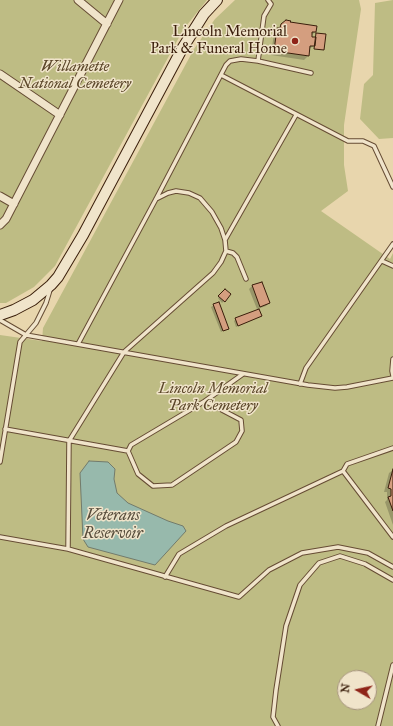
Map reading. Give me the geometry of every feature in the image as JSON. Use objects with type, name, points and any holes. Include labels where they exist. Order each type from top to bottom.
[{"type":"main road","points":[[0,315],[25,305],[51,285],[65,267],[182,49],[204,14],[217,0]]},
{"type":"street","points":[[78,0],[107,24]]},
{"type":"street","points":[[0,225],[6,219],[14,204],[119,0]]},
{"type":"street","points":[[0,74],[60,115]]},
{"type":"street","points":[[0,196],[14,204]]},
{"type":"lane","points":[[258,61],[264,16],[271,4],[268,0]]},
{"type":"lane","points":[[78,344],[226,64],[230,61],[241,59],[258,61],[311,73]]},
{"type":"lane","points":[[221,75],[348,141],[363,141],[374,146],[393,187]]},
{"type":"lane","points":[[226,240],[296,115]]},
{"type":"lane","points":[[68,550],[69,441],[124,352],[213,273],[221,262],[226,251],[226,240],[221,228],[212,212],[200,198],[189,193],[176,191],[156,199]]},
{"type":"lane","points":[[300,384],[306,368],[393,244]]},
{"type":"lane","points":[[226,251],[233,253],[237,258],[246,279]]},
{"type":"lane","points":[[382,261],[393,266]]},
{"type":"lane","points":[[0,462],[20,342],[36,323],[46,303],[51,285]]},
{"type":"lane","points":[[0,320],[26,334],[322,387],[341,388],[393,377],[393,359]]},
{"type":"lane","points":[[205,401],[241,420],[242,431],[236,442],[172,485],[153,486],[138,474],[128,452],[130,445],[205,401],[243,374]]},
{"type":"lane","points":[[5,429],[128,452]]},
{"type":"lane","points":[[165,577],[179,554],[226,526],[343,470],[348,464],[393,448]]},
{"type":"lane","points":[[343,470],[393,537]]},
{"type":"lane","points":[[0,537],[68,550],[239,597],[269,570],[302,553],[338,546],[368,553],[393,567]]},
{"type":"lane","points":[[278,726],[273,717],[276,690],[286,626],[300,585],[319,563],[340,556],[365,564],[393,580]]},
{"type":"lane","points":[[378,726],[393,665]]},
{"type":"green space","name":"Willamette National Cemetery","points":[[0,0],[207,0],[183,30],[55,266],[34,287],[6,303],[0,303]]},
{"type":"green space","name":"Lincoln Memorial Park Cemetery","points":[[235,0],[359,0],[361,9],[344,125],[344,165],[348,191],[321,211],[390,259],[393,253],[393,726],[0,726],[0,335],[42,341],[43,328],[194,49],[215,19]]},
{"type":"green space","points":[[393,0],[393,138],[379,139],[360,119],[364,84],[373,75],[375,3]]},
{"type":"water","name":"Veterans Reservoir","points":[[89,461],[108,462],[115,469],[114,479],[117,493],[128,503],[183,526],[186,531],[155,565],[88,547],[83,539],[80,473]]},
{"type":"building","name":"Lincoln Memorial Park & Funeral Home","points":[[286,20],[291,21],[290,22],[317,26],[316,32],[312,32],[312,37],[316,37],[315,46],[310,46],[309,56],[274,51],[277,28],[280,28],[281,24]]},
{"type":"building","points":[[316,33],[326,34],[324,50],[314,49]]},
{"type":"building","points":[[262,282],[270,303],[260,307],[252,285]]},
{"type":"building","points":[[225,289],[231,294],[225,302],[218,296]]},
{"type":"building","points":[[219,302],[229,329],[223,331],[213,304]]},
{"type":"building","points":[[259,309],[262,316],[238,326],[235,318]]},
{"type":"building","points":[[393,469],[393,511],[388,497],[391,496],[391,489],[388,488]]},
{"type":"place","name":"Lincoln Memorial Park & Funeral Home","points":[[295,41]]}]
